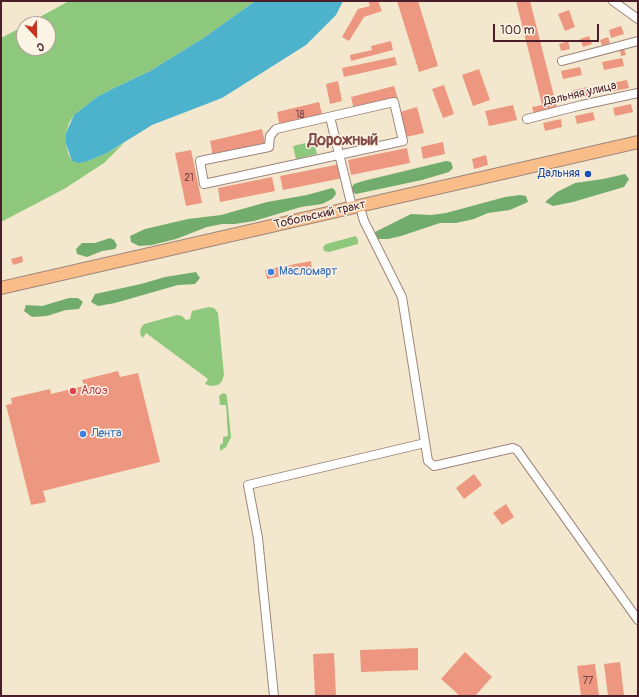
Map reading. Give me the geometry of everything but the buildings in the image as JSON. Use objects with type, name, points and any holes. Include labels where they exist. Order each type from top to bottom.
[{"type":"main road","name":"Тобольский тракт","points":[[539,169],[638,142]]},
{"type":"main road","name":"Тобольский тракт","points":[[1,296],[539,169],[638,150]]},
{"type":"main road","name":"Тобольский тракт","points":[[1,288],[357,211]]},
{"type":"street","points":[[613,1],[638,19]]},
{"type":"street","points":[[562,61],[638,41]]},
{"type":"street","name":"Дальняя улица","points":[[528,119],[582,105],[638,93]]},
{"type":"street","points":[[394,102],[403,141],[204,184],[200,161],[269,147],[270,136],[276,129],[330,117],[394,102]]},
{"type":"street","points":[[330,117],[357,211],[364,221],[402,297],[428,461],[434,466],[513,448],[517,450],[638,620]]},
{"type":"street","points":[[274,696],[258,538],[248,485],[425,443]]},
{"type":"green space","points":[[69,1],[255,1],[205,37],[150,71],[97,97],[74,115],[69,123],[66,133],[66,144],[72,161],[88,161],[107,153],[124,143],[104,163],[64,189],[1,222],[1,38],[16,30],[16,56],[56,56],[56,16],[42,16]]},
{"type":"green space","points":[[314,141],[317,154],[296,159],[293,146]]},
{"type":"green space","points":[[446,161],[451,162],[453,168],[449,172],[422,180],[356,194],[352,192],[351,188],[354,184],[363,181]]},
{"type":"green space","points":[[625,174],[629,179],[624,187],[573,202],[553,206],[545,202],[557,192],[575,183]]},
{"type":"green space","points":[[332,188],[335,190],[336,194],[332,199],[322,204],[301,207],[254,221],[207,227],[176,239],[152,245],[139,246],[131,242],[130,236],[145,229],[188,219],[221,215],[267,202],[307,195]]},
{"type":"green space","points":[[520,195],[526,196],[528,202],[510,210],[488,213],[474,219],[456,223],[440,223],[388,239],[377,239],[376,236],[375,232],[411,214],[431,215],[446,213],[505,197]]},
{"type":"green space","points":[[356,236],[358,244],[329,252],[324,251],[323,247],[326,244]]},
{"type":"green space","points":[[110,238],[114,240],[117,245],[115,249],[102,251],[87,257],[77,254],[76,249],[82,243],[95,243]]},
{"type":"green space","points":[[196,272],[200,278],[195,284],[178,285],[115,303],[98,306],[91,302],[95,294],[165,277]]},
{"type":"green space","points":[[69,298],[78,298],[83,302],[79,309],[66,310],[47,316],[32,317],[24,311],[26,305],[42,306]]},
{"type":"green space","points":[[209,307],[214,308],[218,313],[224,375],[222,381],[218,385],[211,386],[205,384],[208,379],[146,333],[143,338],[140,334],[141,328],[144,324],[177,315],[182,316],[186,320],[190,319],[192,311]]},
{"type":"green space","points":[[223,393],[226,394],[227,397],[231,437],[226,447],[220,451],[220,445],[223,443],[223,437],[228,436],[226,405],[220,405],[219,396]]},
{"type":"water","points":[[255,1],[343,1],[336,15],[306,45],[222,98],[152,125],[107,153],[88,161],[79,163],[72,161],[66,144],[66,133],[74,115],[97,97],[150,71],[205,37]]},
{"type":"place","name":"Дальняя","points":[[588,174]]},
{"type":"place","name":"Масломарт","points":[[271,272]]},
{"type":"place","name":"Алоэ","points":[[73,391]]},
{"type":"place","name":"Лента","points":[[83,434]]},
{"type":"district","name":"Дорожный","points":[[343,141]]}]
